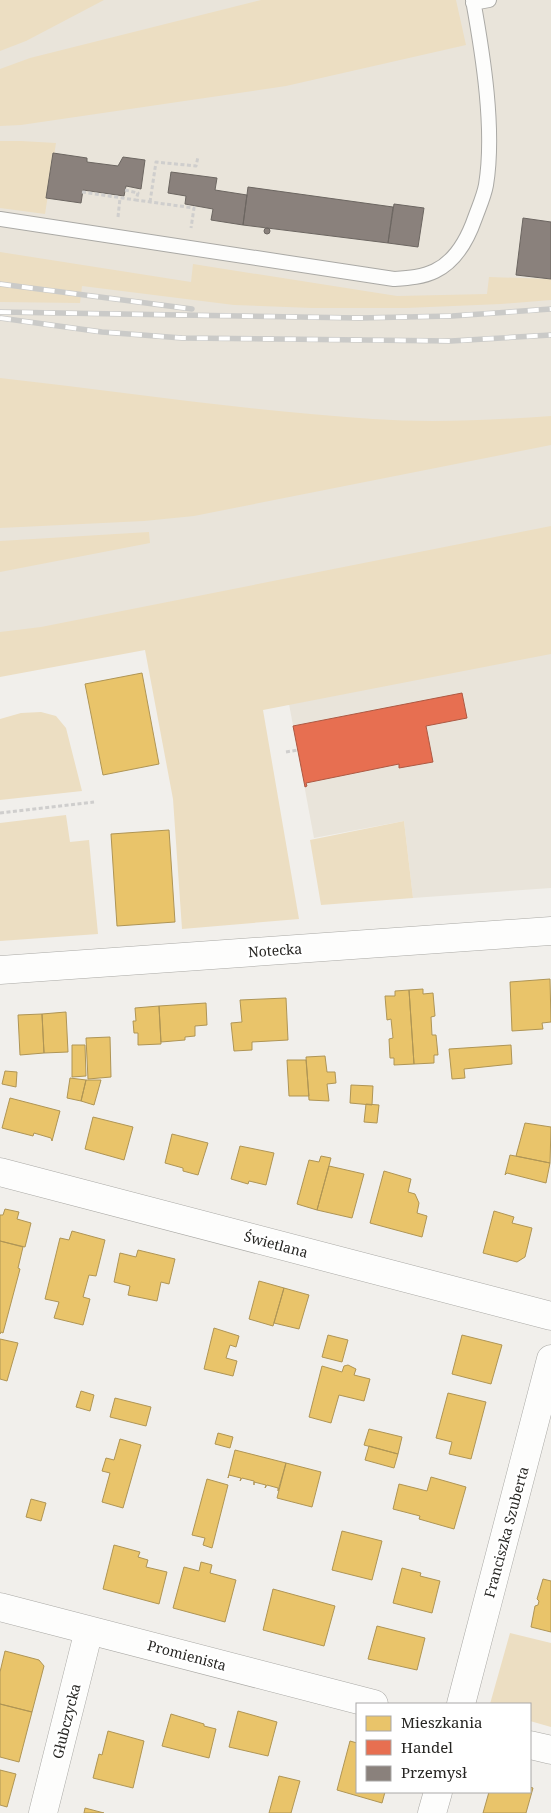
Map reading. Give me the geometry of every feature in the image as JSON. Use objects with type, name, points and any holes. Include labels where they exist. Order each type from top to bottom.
[{"type":"street","name":"Notecka","points":[[0,970],[551,931]]},
{"type":"street","name":"Świetlana","points":[[0,1172],[551,1316]]},
{"type":"street","name":"Franciszka Szuberta","points":[[461,1703],[551,1360]]},
{"type":"street","name":"Promienista","points":[[0,1607],[370,1703]]},
{"type":"street","name":"Głubczycka","points":[[43,1813],[89,1630]]},
{"type":"street","points":[[531,1745],[551,1750]]},
{"type":"street","points":[[432,1813],[438,1793]]},
{"type":"lane","points":[[0,219],[394,280],[436,271],[451,259],[464,243],[472,228],[486,186],[490,142],[482,59],[473,2],[490,0]]},
{"type":"path","points":[[150,202],[156,162],[196,166],[198,157]]},
{"type":"path","points":[[125,190],[138,193],[136,200]]},
{"type":"path","points":[[82,192],[194,208],[191,230]]},
{"type":"path","points":[[117,220],[120,198]]},
{"type":"path","points":[[286,752],[298,750]]},
{"type":"path","points":[[0,813],[94,802]]},
{"type":"shaded area","points":[[0,0],[551,0],[551,888],[413,898],[404,821],[314,838],[277,629],[0,640]]},
{"type":"shaded area","points":[[0,0],[104,0],[26,41],[0,51]]},
{"type":"shaded area","points":[[261,0],[456,0],[466,45],[286,86],[21,125],[0,126],[0,69],[30,58]]},
{"type":"shaded area","points":[[0,141],[56,143],[45,214],[0,208]]},
{"type":"shaded area","points":[[0,252],[191,282],[193,264],[397,296],[487,294],[489,277],[551,279],[551,300],[406,308],[312,308],[234,305],[82,286],[80,303],[0,302]]},
{"type":"shaded area","points":[[0,378],[326,416],[417,421],[551,416],[551,445],[194,516],[144,521],[0,528]]},
{"type":"shaded area","points":[[551,526],[551,654],[263,710],[299,919],[182,929],[173,799],[145,650],[0,677],[0,632],[41,627]]},
{"type":"shaded area","points":[[149,532],[150,543],[0,572],[0,541]]},
{"type":"shaded area","points":[[41,712],[56,716],[66,728],[82,791],[0,800],[0,719],[21,713]]},
{"type":"shaded area","points":[[66,815],[70,842],[89,840],[98,934],[0,941],[0,823]]},
{"type":"shaded area","points":[[404,821],[413,898],[321,905],[310,840]]},
{"type":"shaded area","points":[[510,1633],[551,1643],[551,1727],[531,1721],[531,1703],[490,1703]]},
{"type":"building: Mieszkania","points":[[142,673],[159,764],[103,775],[85,684]]},
{"type":"building: Mieszkania","points":[[169,830],[175,922],[117,926],[111,834]]},
{"type":"building: Mieszkania","points":[[550,979],[551,1022],[542,1023],[543,1029],[512,1031],[510,982]]},
{"type":"building: Mieszkania","points":[[423,989],[423,994],[433,993],[435,1016],[431,1017],[432,1035],[436,1035],[438,1055],[434,1055],[434,1063],[414,1064],[409,990]]},
{"type":"building: Mieszkania","points":[[409,990],[414,1064],[394,1065],[394,1058],[390,1058],[389,1039],[393,1038],[391,1019],[387,1020],[385,996],[395,996],[395,991]]},
{"type":"building: Mieszkania","points":[[286,998],[288,1040],[252,1042],[252,1050],[234,1051],[231,1023],[242,1022],[240,1000]]},
{"type":"building: Mieszkania","points":[[206,1003],[207,1025],[195,1026],[195,1036],[185,1037],[185,1040],[161,1042],[159,1006]]},
{"type":"building: Mieszkania","points":[[159,1006],[161,1044],[138,1045],[138,1033],[134,1033],[133,1021],[136,1021],[135,1008]]},
{"type":"building: Mieszkania","points":[[66,1012],[68,1052],[44,1053],[42,1014]]},
{"type":"building: Mieszkania","points":[[42,1014],[44,1053],[20,1055],[18,1015]]},
{"type":"building: Mieszkania","points":[[110,1037],[111,1077],[88,1079],[86,1038]]},
{"type":"building: Mieszkania","points":[[72,1045],[85,1045],[86,1076],[72,1077]]},
{"type":"building: Mieszkania","points":[[511,1045],[512,1064],[464,1069],[465,1078],[452,1079],[449,1049]]},
{"type":"building: Mieszkania","points":[[325,1056],[327,1072],[335,1072],[336,1083],[327,1084],[329,1101],[309,1100],[306,1057]]},
{"type":"building: Mieszkania","points":[[287,1060],[306,1060],[309,1096],[289,1096]]},
{"type":"building: Mieszkania","points":[[5,1071],[17,1072],[16,1087],[2,1084]]},
{"type":"building: Mieszkania","points":[[70,1078],[86,1080],[81,1101],[67,1098]]},
{"type":"building: Mieszkania","points":[[86,1080],[101,1080],[94,1105],[81,1101]]},
{"type":"building: Mieszkania","points":[[351,1085],[373,1086],[372,1105],[350,1103]]},
{"type":"building: Mieszkania","points":[[10,1098],[60,1111],[52,1141],[51,1138],[34,1133],[33,1136],[2,1128]]},
{"type":"building: Mieszkania","points":[[366,1104],[379,1105],[377,1123],[364,1122]]},
{"type":"building: Mieszkania","points":[[93,1117],[133,1127],[124,1160],[85,1149]]},
{"type":"building: Mieszkania","points":[[525,1123],[551,1127],[550,1163],[516,1156]]},
{"type":"building: Mieszkania","points":[[172,1134],[208,1143],[198,1175],[165,1163]]},
{"type":"building: Mieszkania","points":[[240,1146],[274,1153],[266,1185],[249,1181],[248,1184],[231,1179]]},
{"type":"building: Mieszkania","points":[[510,1155],[550,1163],[546,1183],[507,1173],[505,1175]]},
{"type":"building: Mieszkania","points":[[321,1156],[331,1158],[317,1210],[297,1204],[309,1160],[319,1162]]},
{"type":"building: Mieszkania","points":[[329,1166],[364,1174],[352,1218],[317,1210]]},
{"type":"building: Mieszkania","points":[[384,1171],[411,1179],[408,1192],[415,1194],[419,1203],[417,1213],[427,1216],[422,1237],[370,1223]]},
{"type":"building: Mieszkania","points":[[5,1209],[19,1212],[17,1219],[31,1223],[25,1247],[0,1241],[0,1215],[3,1215]]},
{"type":"building: Mieszkania","points":[[494,1211],[514,1217],[512,1223],[532,1228],[525,1257],[517,1262],[483,1253]]},
{"type":"building: Mieszkania","points":[[72,1231],[105,1240],[96,1276],[89,1275],[83,1297],[90,1299],[83,1325],[54,1318],[59,1302],[45,1299],[60,1238],[69,1240]]},
{"type":"building: Mieszkania","points":[[0,1241],[23,1247],[18,1268],[20,1269],[3,1333],[1,1332],[0,1334]]},
{"type":"building: Mieszkania","points":[[138,1250],[175,1259],[169,1284],[161,1282],[157,1301],[128,1295],[130,1286],[114,1282],[120,1253],[136,1257]]},
{"type":"building: Mieszkania","points":[[259,1281],[284,1288],[273,1326],[249,1319]]},
{"type":"building: Mieszkania","points":[[284,1288],[309,1295],[299,1329],[274,1323]]},
{"type":"building: Mieszkania","points":[[214,1328],[239,1336],[236,1347],[230,1345],[226,1358],[237,1361],[233,1376],[204,1369]]},
{"type":"building: Mieszkania","points":[[328,1335],[348,1340],[342,1362],[322,1357]]},
{"type":"building: Mieszkania","points":[[462,1335],[502,1345],[491,1384],[452,1374]]},
{"type":"building: Mieszkania","points":[[0,1339],[18,1343],[7,1381],[0,1379]]},
{"type":"building: Mieszkania","points":[[348,1365],[356,1369],[354,1375],[370,1379],[364,1401],[339,1395],[331,1423],[309,1417],[322,1366],[342,1372],[344,1366]]},
{"type":"building: Mieszkania","points":[[81,1391],[94,1395],[90,1411],[76,1407]]},
{"type":"building: Mieszkania","points":[[448,1393],[486,1402],[471,1459],[449,1454],[452,1442],[436,1438]]},
{"type":"building: Mieszkania","points":[[115,1398],[151,1407],[146,1426],[110,1417]]},
{"type":"building: Mieszkania","points":[[369,1429],[402,1437],[398,1454],[364,1445]]},
{"type":"building: Mieszkania","points":[[218,1433],[233,1437],[230,1448],[215,1444]]},
{"type":"building: Mieszkania","points":[[120,1439],[141,1445],[123,1508],[102,1502],[110,1473],[102,1471],[106,1458],[114,1460]]},
{"type":"building: Mieszkania","points":[[369,1446],[398,1454],[394,1468],[365,1460]]},
{"type":"building: Mieszkania","points":[[235,1450],[286,1463],[278,1491],[278,1488],[267,1485],[265,1488],[266,1485],[254,1481],[242,1478],[240,1481],[241,1478],[229,1475],[228,1478]]},
{"type":"building: Mieszkania","points":[[286,1463],[321,1472],[312,1507],[277,1498]]},
{"type":"building: Mieszkania","points":[[431,1477],[466,1487],[454,1529],[419,1519],[420,1516],[393,1509],[399,1484],[427,1491]]},
{"type":"building: Mieszkania","points":[[207,1479],[228,1485],[212,1548],[203,1545],[205,1538],[192,1535]]},
{"type":"building: Mieszkania","points":[[31,1499],[46,1503],[41,1521],[26,1517]]},
{"type":"building: Mieszkania","points":[[342,1531],[382,1541],[372,1580],[332,1570]]},
{"type":"building: Mieszkania","points":[[114,1545],[140,1552],[138,1557],[148,1560],[146,1567],[167,1572],[159,1604],[103,1589]]},
{"type":"building: Mieszkania","points":[[201,1562],[212,1565],[210,1573],[236,1580],[225,1622],[173,1608],[184,1567],[199,1571]]},
{"type":"building: Mieszkania","points":[[402,1568],[421,1573],[420,1576],[440,1581],[432,1613],[393,1603]]},
{"type":"building: Mieszkania","points":[[543,1579],[551,1581],[551,1632],[531,1627]]},
{"type":"building: Mieszkania","points":[[273,1589],[335,1606],[324,1646],[263,1630]]},
{"type":"building: Mieszkania","points":[[377,1626],[425,1638],[417,1670],[368,1659]]},
{"type":"building: Mieszkania","points":[[5,1651],[39,1660],[44,1666],[32,1712],[0,1704],[0,1672]]},
{"type":"building: Mieszkania","points":[[0,1704],[32,1712],[19,1762],[0,1757]]},
{"type":"building: Mieszkania","points":[[238,1711],[277,1722],[268,1756],[229,1747]]},
{"type":"building: Mieszkania","points":[[171,1714],[216,1729],[209,1758],[162,1746]]},
{"type":"building: Mieszkania","points":[[108,1731],[144,1741],[133,1788],[93,1778],[99,1754],[102,1755]]},
{"type":"building: Mieszkania","points":[[350,1741],[356,1743],[356,1793],[385,1793],[382,1803],[337,1790]]},
{"type":"building: Mieszkania","points":[[0,1770],[16,1774],[7,1807],[0,1805]]},
{"type":"building: Mieszkania","points":[[279,1776],[300,1781],[291,1813],[269,1813]]},
{"type":"building: Mieszkania","points":[[531,1787],[533,1788],[526,1813],[483,1813],[489,1793],[531,1793]]},
{"type":"building: Mieszkania","points":[[85,1808],[104,1813],[84,1813]]},
{"type":"building: Handel","points":[[462,693],[467,718],[426,726],[433,762],[399,768],[399,764],[306,783],[307,786],[305,787],[293,726]]},
{"type":"building: Przemysł","points":[[53,153],[87,158],[87,162],[118,166],[123,157],[145,160],[141,189],[126,186],[124,196],[83,190],[81,203],[46,198]]},
{"type":"building: Przemysł","points":[[171,172],[217,178],[215,190],[247,195],[243,225],[211,220],[213,209],[185,204],[186,196],[168,193]]},
{"type":"building: Przemysł","points":[[248,187],[393,207],[388,243],[243,225]]},
{"type":"building: Przemysł","points":[[394,204],[424,208],[418,247],[388,243]]},
{"type":"building: Przemysł","points":[[523,218],[551,222],[551,279],[516,275]]},
{"type":"building: Przemysł","points":[[267,228],[270,231],[267,234],[264,231]]},
{"type":"railway","points":[[0,284],[192,309]]},
{"type":"railway","points":[[0,312],[359,318],[452,316],[551,309]]},
{"type":"railway","points":[[0,318],[102,332],[182,338],[451,341],[551,335]]}]
